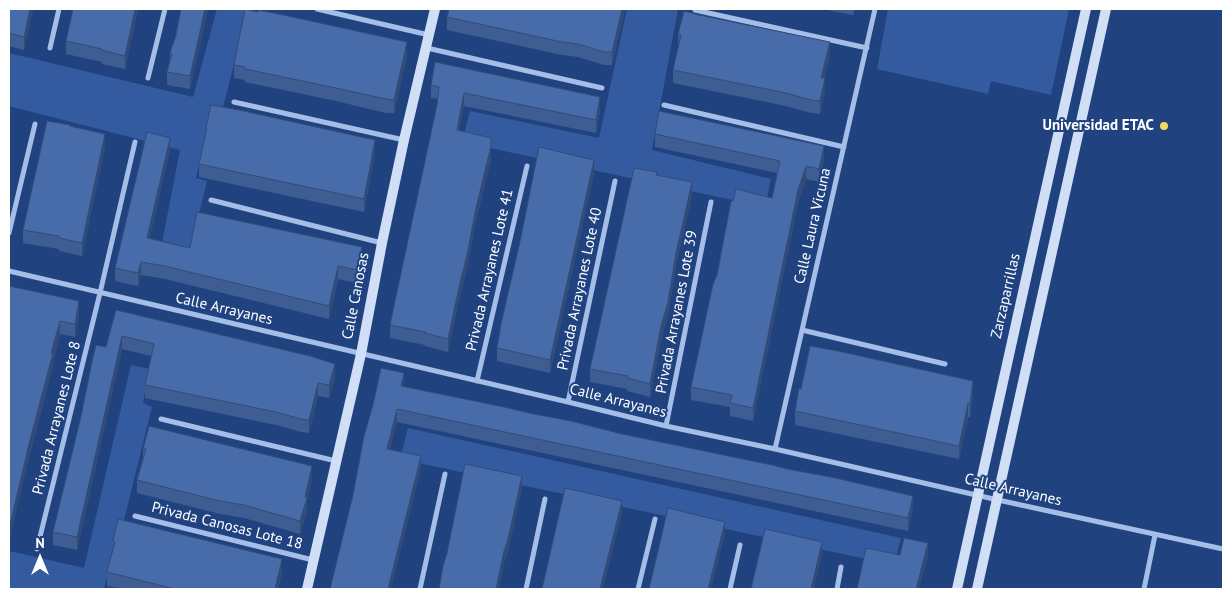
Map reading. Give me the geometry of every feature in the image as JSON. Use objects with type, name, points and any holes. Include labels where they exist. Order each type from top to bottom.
[{"type":"street","points":[[50,48],[59,9]]},
{"type":"street","points":[[148,78],[165,9]]},
{"type":"street","points":[[317,9],[429,35]]},
{"type":"street","name":"Calle Canosas","points":[[307,589],[361,354],[404,140],[435,9]]},
{"type":"street","name":"Calle Laura Vicuna","points":[[775,449],[875,9]]},
{"type":"street","name":"Zarzaparrillas","points":[[957,589],[1086,9]]},
{"type":"street","points":[[977,589],[1106,9]]},
{"type":"street","points":[[695,10],[867,48]]},
{"type":"street","points":[[427,48],[602,88]]},
{"type":"street","points":[[234,102],[404,140]]},
{"type":"street","points":[[664,105],[844,148]]},
{"type":"street","points":[[9,233],[35,124]]},
{"type":"street","name":"Privada Arrayanes Lote 8","points":[[37,549],[135,142]]},
{"type":"street","name":"Privada Arrayanes Lote 41","points":[[477,381],[527,166]]},
{"type":"street","name":"Privada Arrayanes Lote 40","points":[[568,402],[615,181]]},
{"type":"street","points":[[211,200],[382,243]]},
{"type":"street","name":"Privada Arrayanes Lote 39","points":[[666,426],[711,202]]},
{"type":"street","name":"Calle Arrayanes","points":[[9,271],[666,426],[1223,549]]},
{"type":"street","points":[[802,330],[945,364]]},
{"type":"street","points":[[162,418],[336,461]]},
{"type":"street","points":[[420,589],[444,474]]},
{"type":"street","points":[[526,589],[545,499]]},
{"type":"street","name":"Privada Canosas Lote 18","points":[[136,516],[313,560]]},
{"type":"street","points":[[638,589],[655,519]]},
{"type":"street","points":[[1144,589],[1155,535]]},
{"type":"street","points":[[730,589],[740,545]]},
{"type":"street","points":[[837,589],[841,567]]},
{"type":"shaded area","points":[[217,9],[248,9],[221,115],[210,116],[196,178],[207,181],[190,251],[162,243],[180,150],[9,106],[9,53],[193,97]]},
{"type":"shaded area","points":[[627,9],[678,9],[652,150],[771,179],[765,207],[462,142],[470,111],[599,138]]},
{"type":"shaded area","points":[[888,9],[1069,9],[1051,95],[991,81],[988,94],[877,69]]},
{"type":"shaded area","points":[[131,365],[149,369],[143,403],[152,407],[121,532],[118,532],[104,588],[108,589],[9,589],[9,551],[84,568]]},
{"type":"shaded area","points":[[408,428],[901,538],[894,565],[400,459]]},
{"type":"building","points":[[9,9],[30,9],[24,37],[9,33]]},
{"type":"building","points":[[73,9],[135,9],[125,56],[66,41]]},
{"type":"building","points":[[181,9],[205,9],[190,76],[167,72]]},
{"type":"building","points":[[245,9],[288,16],[407,42],[394,100],[245,69],[245,67],[234,65]]},
{"type":"building","points":[[449,9],[622,9],[612,52],[604,52],[578,44],[447,17]]},
{"type":"building","points":[[684,11],[830,42],[821,78],[825,78],[820,101],[673,70],[681,35],[678,34]]},
{"type":"building","points":[[435,62],[600,97],[596,120],[464,93],[457,130],[491,138],[491,146],[448,339],[426,332],[390,325],[437,105],[439,87],[431,85]]},
{"type":"building","points":[[211,105],[375,140],[364,199],[199,164]]},
{"type":"building","points":[[659,111],[824,146],[819,169],[806,166],[798,190],[753,408],[730,403],[732,395],[691,387],[713,284],[717,275],[731,201],[733,201],[736,189],[772,198],[780,161],[655,134]]},
{"type":"building","points":[[47,121],[105,134],[82,243],[59,238],[59,236],[23,230]]},
{"type":"building","points":[[147,132],[170,138],[147,238],[190,248],[197,212],[362,247],[357,270],[338,266],[329,306],[165,266],[141,262],[138,273],[115,268]]},
{"type":"building","points":[[539,147],[594,160],[550,360],[497,348]]},
{"type":"building","points":[[634,168],[657,172],[656,175],[692,182],[650,384],[627,378],[628,376],[590,369]]},
{"type":"building","points":[[9,286],[79,301],[75,324],[60,321],[9,529]]},
{"type":"building","points":[[116,310],[310,356],[335,364],[329,385],[318,383],[309,420],[301,419],[276,412],[145,385],[154,344],[122,336],[77,537],[53,532],[96,345],[106,347]]},
{"type":"building","points":[[810,346],[973,381],[970,404],[968,403],[959,446],[795,411]]},
{"type":"building","points":[[381,368],[404,373],[401,386],[913,496],[908,518],[397,409],[387,449],[421,456],[388,589],[330,589]]},
{"type":"building","points":[[149,426],[312,466],[305,497],[307,498],[300,521],[244,505],[220,501],[137,480],[146,449],[143,449]]},
{"type":"building","points":[[465,464],[522,476],[496,589],[439,589]]},
{"type":"building","points":[[565,488],[622,501],[600,589],[542,589]]},
{"type":"building","points":[[668,508],[725,522],[708,589],[649,589]]},
{"type":"building","points":[[118,519],[282,559],[275,589],[175,589],[107,572],[115,542],[113,541]]},
{"type":"building","points":[[765,529],[822,542],[811,589],[751,589]]},
{"type":"building","points":[[904,538],[928,543],[916,589],[857,589],[866,548],[900,555]]},
{"type":"place","name":"Universidad ETAC","points":[[1164,126]]}]
